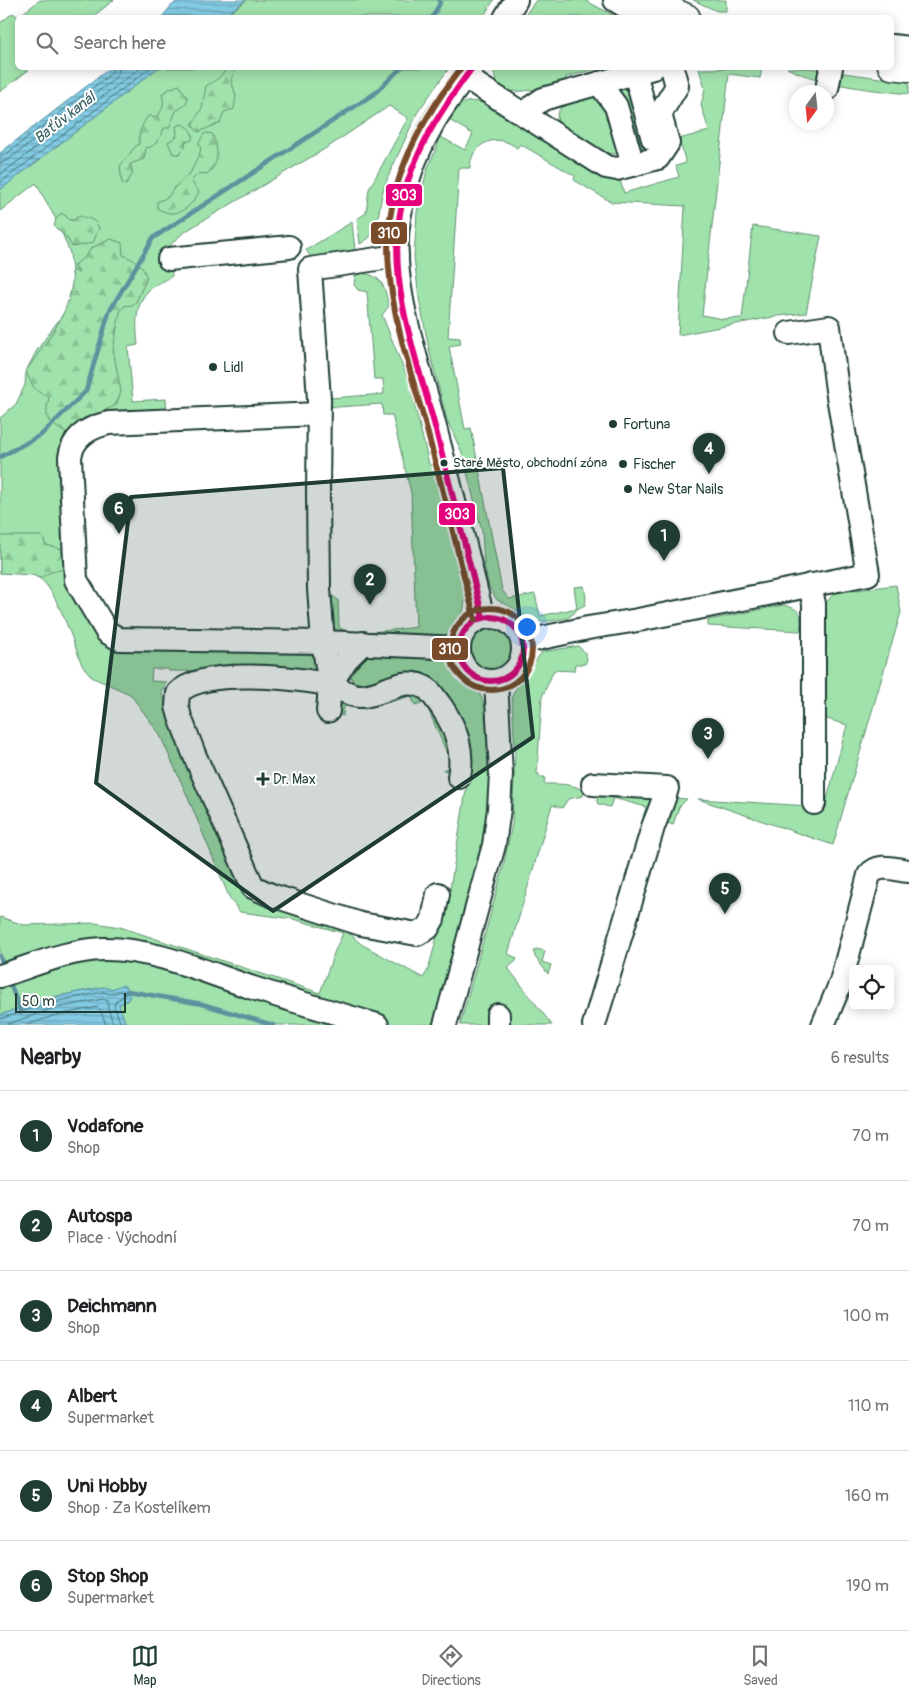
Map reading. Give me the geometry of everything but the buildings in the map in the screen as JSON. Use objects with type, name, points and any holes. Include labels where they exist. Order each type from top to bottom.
[{"type":"main road","points":[[645,0],[679,15]]},
{"type":"main road","points":[[894,65],[909,68]]},
{"type":"street","points":[[507,15],[516,0]]},
{"type":"street","points":[[615,0],[640,15]]},
{"type":"street","points":[[894,46],[909,48]]},
{"type":"street","points":[[526,115],[543,99],[644,70],[658,158]]},
{"type":"street","points":[[483,618],[405,313],[397,256],[398,222],[415,161],[431,126],[468,72],[526,115],[606,167],[617,169],[658,158],[668,143],[660,114],[677,86],[673,70]]},
{"type":"street","points":[[600,83],[616,106],[633,165]]},
{"type":"street","points":[[169,259],[289,247]]},
{"type":"street","points":[[328,711],[330,685],[323,642],[318,554],[318,414],[310,269],[397,256]]},
{"type":"street","points":[[523,642],[868,574],[837,390],[829,327],[789,333]]},
{"type":"street","points":[[318,414],[110,423],[86,431],[73,446],[70,457],[76,580],[95,592],[107,632],[118,639],[363,643],[458,648]]},
{"type":"street","points":[[810,585],[814,604],[814,803]]},
{"type":"street","points":[[493,617],[504,619],[512,625],[519,633],[523,642],[523,657],[520,664],[510,676],[496,681],[487,681],[470,674],[460,658],[458,648],[459,641],[466,629],[476,620],[493,617]]},
{"type":"street","points":[[330,685],[346,660],[363,643]]},
{"type":"street","points":[[438,894],[433,920],[428,928],[418,934],[361,924],[271,895],[253,887],[248,881],[180,717],[177,706],[178,693],[185,686],[224,677],[298,680],[330,685],[360,696],[400,684],[425,688],[443,709],[456,732],[460,744],[461,757],[459,777]]},
{"type":"street","points":[[445,1025],[494,845],[501,774],[496,681]]},
{"type":"street","points":[[593,784],[667,788],[653,827],[594,1025]]},
{"type":"street","points":[[823,1025],[841,982],[869,875],[876,868],[881,867],[909,871]]},
{"type":"street","points":[[6,974],[56,958],[101,949],[127,950],[151,954],[376,1025]]},
{"type":"highlighted area","points":[[503,468],[533,737],[273,911],[96,783],[131,497]]},
{"type":"green space","points":[[40,0],[114,0],[95,15],[21,15]]},
{"type":"green space","points":[[247,0],[494,0],[484,15],[227,15]]},
{"type":"green space","points":[[536,0],[584,0],[613,15],[525,15]]},
{"type":"green space","points":[[693,0],[726,0],[726,11],[717,11]]},
{"type":"green space","points":[[13,13],[16,15],[15,70],[28,70],[0,92],[0,23]]},
{"type":"green space","points":[[155,70],[448,70],[417,113],[388,177],[382,194],[376,229],[368,239],[360,244],[357,219],[366,213],[369,189],[408,118],[389,106],[328,147],[183,233],[166,249],[172,276],[153,286],[145,294],[137,315],[138,345],[128,347],[133,401],[166,399],[167,412],[100,413],[86,419],[60,453],[67,590],[71,588],[105,639],[315,650],[317,665],[315,670],[307,672],[169,671],[168,669],[152,669],[151,681],[167,682],[162,690],[162,694],[237,875],[347,931],[361,944],[423,978],[428,970],[450,889],[467,784],[434,688],[367,689],[354,685],[350,674],[361,660],[370,655],[398,653],[441,657],[454,666],[462,677],[479,692],[487,712],[491,768],[488,813],[479,862],[441,1001],[432,1025],[126,1025],[119,1005],[128,1000],[121,986],[111,989],[103,987],[48,998],[0,1015],[0,917],[24,925],[95,923],[120,927],[320,993],[343,933],[293,919],[240,912],[230,899],[159,733],[130,694],[93,678],[82,665],[64,617],[52,593],[45,584],[39,578],[30,574],[0,573],[0,418],[16,404],[25,385],[26,371],[37,350],[66,310],[73,281],[70,253],[58,223],[36,183],[0,211],[0,190]]},
{"type":"green space","points":[[235,70],[231,80],[236,96],[234,109],[224,112],[220,123],[198,132],[192,125],[202,108],[206,86],[224,71]]},
{"type":"green space","points":[[493,70],[592,70],[566,77],[566,81],[530,90],[512,91],[503,89],[494,86],[496,82]]},
{"type":"green space","points":[[699,70],[762,70],[760,78],[729,74],[702,315],[723,319],[742,318],[753,226],[821,236],[806,313],[778,316],[678,335],[685,206],[611,202],[574,180],[575,176],[520,144],[517,148],[503,141],[496,140],[485,143],[473,156],[470,168],[459,168],[448,337],[460,338],[461,344],[449,346],[465,429],[471,428],[502,590],[509,599],[535,594],[540,616],[577,608],[574,587],[584,586],[586,598],[585,605],[577,609],[568,618],[534,622],[497,600],[489,587],[484,565],[482,531],[462,453],[447,420],[429,349],[419,298],[414,257],[417,212],[427,170],[441,137],[465,150],[473,134],[449,120],[456,109],[463,103],[472,101],[485,103],[619,177],[624,193],[679,177],[676,166],[686,163],[679,139],[709,131],[701,105],[705,89]]},
{"type":"green space","points":[[791,70],[822,70],[909,82],[909,94],[831,83]]},
{"type":"green space","points":[[179,85],[187,97],[187,101],[184,106],[176,111],[169,128],[164,128],[158,141],[153,146],[146,148],[144,159],[130,164],[133,173],[126,185],[122,183],[120,166],[139,144],[140,132],[144,122],[149,115],[154,118],[161,111],[163,105],[162,94]]},
{"type":"green space","points":[[629,90],[645,143],[641,151],[639,151],[617,91]]},
{"type":"green space","points":[[594,97],[601,97],[610,110],[605,112],[610,130],[615,129],[619,153],[613,154],[597,149],[558,124],[557,114],[562,106]]},
{"type":"green space","points":[[181,124],[190,130],[192,140],[185,142],[185,148],[179,154],[173,154],[168,142],[177,136],[176,126]]},
{"type":"green space","points":[[206,133],[212,134],[217,156],[214,165],[207,174],[199,173],[191,181],[199,192],[187,208],[182,211],[170,213],[157,208],[157,202],[168,197],[173,189],[191,172],[201,150],[199,143]]},
{"type":"green space","points":[[61,213],[69,220],[74,220],[78,216],[95,222],[99,228],[93,243],[72,247],[68,239],[54,226],[56,219]]},
{"type":"green space","points":[[352,222],[355,250],[312,258],[306,250]]},
{"type":"green space","points":[[111,239],[122,243],[123,255],[138,264],[147,278],[136,302],[132,305],[124,306],[120,312],[113,349],[121,392],[116,405],[86,419],[69,435],[49,421],[47,418],[47,406],[49,397],[40,393],[34,387],[26,371],[58,324],[64,311],[72,284],[72,270],[79,273],[73,266],[85,257],[91,248]]},
{"type":"green space","points":[[360,273],[374,276],[378,279],[386,293],[389,306],[382,315],[409,382],[429,464],[435,470],[465,589],[461,618],[453,629],[440,637],[338,634],[331,628],[331,597],[338,600],[339,627],[344,630],[375,632],[416,627],[411,493],[392,415],[383,415],[382,404],[329,406],[330,398],[384,394],[383,379],[374,379],[367,292],[358,290],[354,285],[355,276]]},
{"type":"green space","points":[[0,536],[42,536],[46,545],[62,549],[64,569],[51,572],[40,578],[32,575],[0,573]]},
{"type":"green space","points":[[896,585],[901,612],[833,845],[698,799],[825,807],[847,725],[824,718],[824,613],[826,603],[834,593]]},
{"type":"green space","points":[[783,605],[797,610],[799,613],[801,620],[800,631],[708,626],[708,620]]},
{"type":"green space","points":[[491,627],[506,633],[512,648],[506,663],[491,669],[476,663],[470,648],[476,633]]},
{"type":"green space","points":[[578,646],[587,657],[585,664],[575,664],[574,671],[554,670],[542,697],[537,774],[539,774],[539,777],[545,777],[544,784],[565,784],[580,788],[584,791],[583,796],[568,799],[562,808],[552,805],[508,954],[517,958],[508,968],[552,1025],[460,1025],[503,868],[512,824],[515,754],[513,693],[542,652]]},
{"type":"green space","points":[[405,694],[422,696],[445,724],[455,772],[443,770],[452,765],[425,702],[415,705],[411,696],[365,709],[344,706],[343,716],[339,714],[337,708],[341,702]]},
{"type":"green space","points":[[598,795],[646,797],[651,802],[646,817],[643,817],[646,807],[613,798],[610,807],[598,804]]},
{"type":"green space","points":[[677,798],[687,799],[679,807],[673,825],[662,821],[672,802]]},
{"type":"green space","points":[[536,949],[545,951],[542,962],[551,965],[548,974],[535,957],[534,952]]},
{"type":"water","points":[[179,0],[246,0],[226,15],[164,15]]},
{"type":"water","name":"Baťův kanál","points":[[107,70],[155,70],[0,190],[0,153]]},
{"type":"water","points":[[122,985],[126,987],[130,996],[128,1000],[119,1005],[126,1025],[0,1025],[0,1015],[48,998],[104,987],[111,989]]},
{"type":"waterway","points":[[434,15],[440,3],[439,0]]},
{"type":"waterway","points":[[0,457],[41,435],[86,391],[109,312],[153,238],[374,94],[399,70]]},
{"type":"waterway","points":[[0,956],[4,968]]},
{"type":"waterway","points":[[9,980],[21,1013]]},
{"type":"waterway","points":[[124,993],[128,991],[202,1004],[273,1025]]},
{"type":"transit line","name":"310","points":[[460,70],[430,113],[406,161],[397,186],[391,212],[388,239],[391,287],[398,325],[431,444],[475,620]]},
{"type":"transit line","name":"303","points":[[471,70],[436,121],[417,158],[403,198],[397,246],[398,272],[406,323],[434,423],[483,618]]},
{"type":"transit line","name":"310","points":[[491,608],[507,611],[520,620],[529,633],[532,649],[529,665],[520,678],[507,687],[491,690],[475,687],[462,678],[453,665],[450,649],[453,633],[462,620],[475,611],[491,608]]},
{"type":"transit line","name":"303","points":[[485,617],[497,617],[514,626],[521,637],[523,649],[521,661],[514,672],[497,681],[485,681],[473,676],[464,667],[459,655],[459,643],[464,631],[473,622],[485,617]]},
{"type":"place","name":"Lidl","points":[[213,367]]},
{"type":"place","name":"Fortuna","points":[[613,424]]},
{"type":"place","name":"Staré Město, obchodní zóna","points":[[444,463]]},
{"type":"place","name":"Fischer","points":[[623,464]]},
{"type":"place","name":"Albert","points":[[709,474]]},
{"type":"place","name":"New Star Nails","points":[[628,489]]},
{"type":"place","name":"Stop Shop","points":[[119,534]]},
{"type":"place","name":"Vodafone","points":[[664,561]]},
{"type":"place","name":"Autospa","points":[[370,605]]},
{"type":"place","name":"Deichmann","points":[[708,759]]},
{"type":"place","name":"Dr. Max","points":[[263,779]]},
{"type":"place","name":"Uni Hobby","points":[[725,914]]}]
